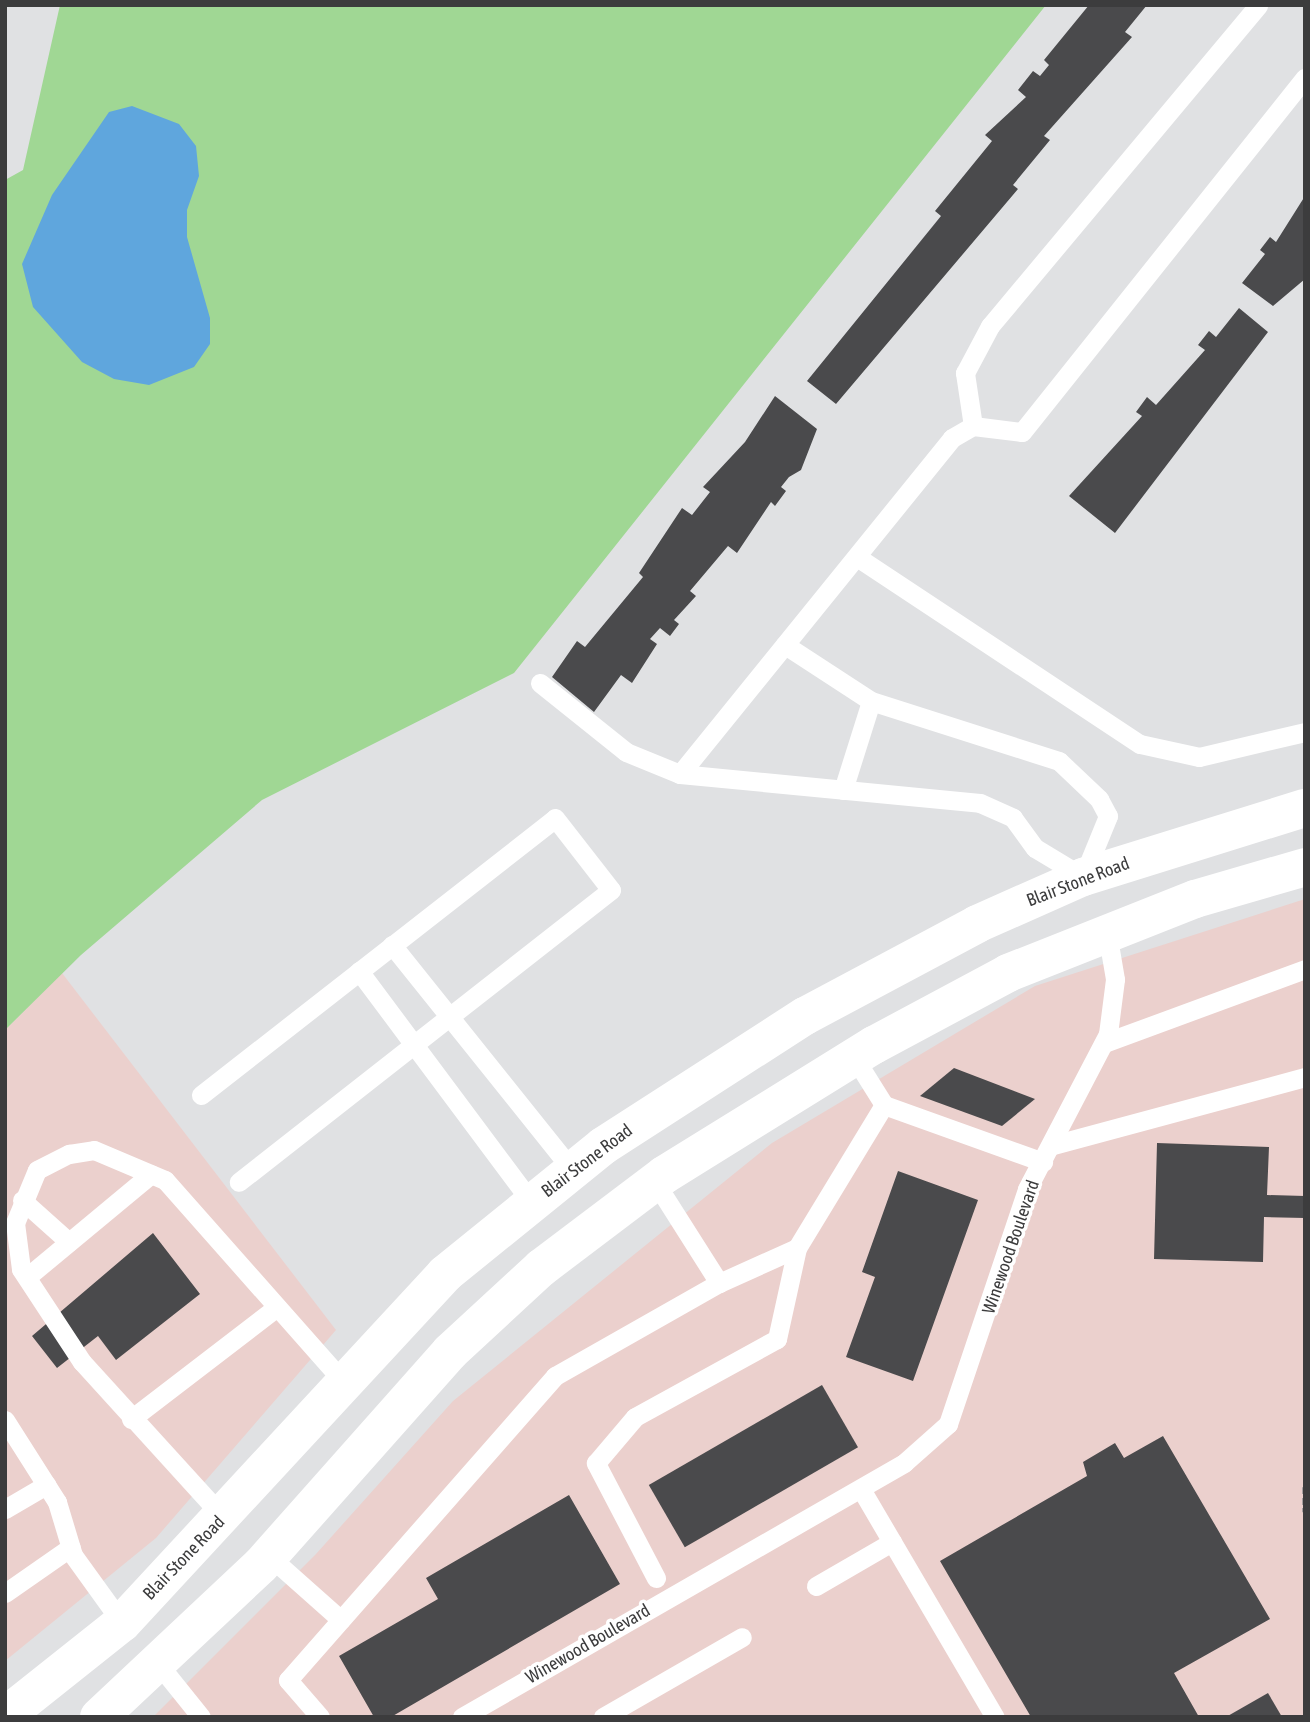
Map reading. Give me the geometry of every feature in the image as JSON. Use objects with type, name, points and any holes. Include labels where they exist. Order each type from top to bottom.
[{"type":"main road","name":"Blair Stone Road","points":[[5,1716],[122,1623],[224,1518],[344,1382],[445,1274],[620,1134],[805,1016],[977,924],[1083,877],[1305,808]]},
{"type":"main road","points":[[99,1717],[160,1666],[269,1556],[450,1352],[541,1268],[655,1182],[854,1057],[1008,973],[1107,932],[1305,867]]},
{"type":"main road","points":[[1083,877],[1107,932]]},
{"type":"main road","points":[[620,1134],[655,1182]]},
{"type":"main road","points":[[122,1623],[160,1666]]},
{"type":"lane","points":[[973,426],[965,373],[990,326],[1258,5]]},
{"type":"lane","points":[[680,774],[953,438],[973,426],[1022,432],[1305,78]]},
{"type":"lane","points":[[857,557],[1140,744],[1199,757],[1305,732]]},
{"type":"lane","points":[[540,682],[626,752],[680,774],[980,803],[1013,818],[1034,848],[1083,877],[1108,816],[1099,799],[1059,761],[872,701],[785,645]]},
{"type":"lane","points":[[843,790],[872,701]]},
{"type":"lane","points":[[201,1095],[555,818],[611,890],[239,1182]]},
{"type":"lane","name":"Winewood Boulevard","points":[[471,1714],[861,1489],[948,1424],[1027,1189],[1053,1145],[1104,1043],[1115,979],[1107,932]]},
{"type":"lane","points":[[392,946],[573,1171]]},
{"type":"lane","points":[[1104,1043],[1305,970]]},
{"type":"lane","points":[[359,971],[532,1203]]},
{"type":"lane","points":[[854,1057],[884,1105],[1043,1162]]},
{"type":"lane","points":[[1053,1145],[1305,1077]]},
{"type":"lane","points":[[656,1578],[596,1463],[635,1417],[777,1339],[797,1248],[884,1105]]},
{"type":"lane","points":[[224,1518],[82,1363],[27,1277],[15,1223],[22,1200],[37,1170],[69,1154],[94,1150],[165,1180],[344,1382]]},
{"type":"lane","points":[[27,1277],[151,1174]]},
{"type":"lane","points":[[655,1182],[719,1283]]},
{"type":"lane","points":[[22,1200],[69,1242]]},
{"type":"lane","points":[[320,1717],[288,1680],[555,1376],[719,1283],[797,1248]]},
{"type":"lane","points":[[131,1419],[277,1307]]},
{"type":"lane","points":[[5,1420],[46,1485],[71,1547],[122,1623]]},
{"type":"lane","points":[[5,1509],[46,1485]]},
{"type":"lane","points":[[861,1489],[995,1717]]},
{"type":"lane","points":[[816,1586],[892,1542]]},
{"type":"lane","points":[[5,1593],[71,1547]]},
{"type":"lane","points":[[269,1556],[341,1620]]},
{"type":"lane","points":[[604,1717],[743,1637]]},
{"type":"lane","points":[[160,1666],[201,1717]]},
{"type":"path","points":[[1305,1487],[1305,1512]]},
{"type":"shaded area","points":[[1305,899],[1305,1717],[153,1717],[316,1554],[453,1401],[772,1143],[1035,986]]},
{"type":"shaded area","points":[[62,973],[336,1330],[156,1538],[5,1661],[5,1030]]},
{"type":"green space","points":[[60,5],[1046,5],[514,673],[262,800],[81,955],[5,1030],[5,180],[23,170]]},
{"type":"water","points":[[132,106],[179,124],[196,146],[199,176],[187,210],[187,237],[210,318],[210,344],[194,367],[149,385],[114,379],[82,362],[33,307],[22,264],[52,195],[109,112]]},
{"type":"building","points":[[1089,5],[1147,5],[1125,32],[1132,37],[1044,136],[1050,140],[1013,185],[1018,189],[836,404],[807,381],[941,216],[935,211],[992,141],[985,135],[1026,97],[1018,90],[1033,71],[1040,76],[1049,65],[1044,60]]},
{"type":"building","points":[[1305,196],[1305,279],[1273,306],[1242,283],[1265,254],[1260,250],[1270,237],[1276,242]]},
{"type":"building","points":[[1239,308],[1268,332],[1115,533],[1069,496],[1142,416],[1136,412],[1147,397],[1156,405],[1205,350],[1198,345],[1209,331],[1216,337]]},
{"type":"building","points":[[775,396],[817,429],[801,470],[789,477],[781,487],[786,491],[775,506],[771,502],[737,553],[728,546],[690,591],[696,596],[674,620],[679,624],[670,636],[660,628],[650,639],[657,644],[632,683],[621,675],[594,712],[552,677],[577,641],[585,647],[643,577],[639,573],[682,508],[692,515],[710,492],[703,487],[745,442]]},
{"type":"building","points":[[954,1068],[1035,1099],[1002,1126],[920,1096]]},
{"type":"building","points":[[1157,1143],[1269,1147],[1267,1195],[1305,1196],[1305,1218],[1264,1217],[1263,1262],[1154,1259]]},
{"type":"building","points":[[898,1171],[978,1200],[913,1381],[846,1357],[875,1277],[862,1272]]},
{"type":"building","points":[[153,1233],[200,1294],[116,1360],[98,1336],[57,1368],[32,1336]]},
{"type":"building","points":[[822,1385],[858,1447],[685,1547],[649,1485]]},
{"type":"building","points":[[1163,1436],[1270,1619],[1174,1673],[1199,1717],[1031,1717],[940,1561],[1087,1476],[1083,1462],[1115,1443],[1124,1458]]},
{"type":"building","points":[[569,1495],[620,1584],[391,1717],[374,1717],[339,1656],[438,1599],[426,1578]]},
{"type":"building","points":[[1268,1693],[1282,1717],[1226,1717]]}]
